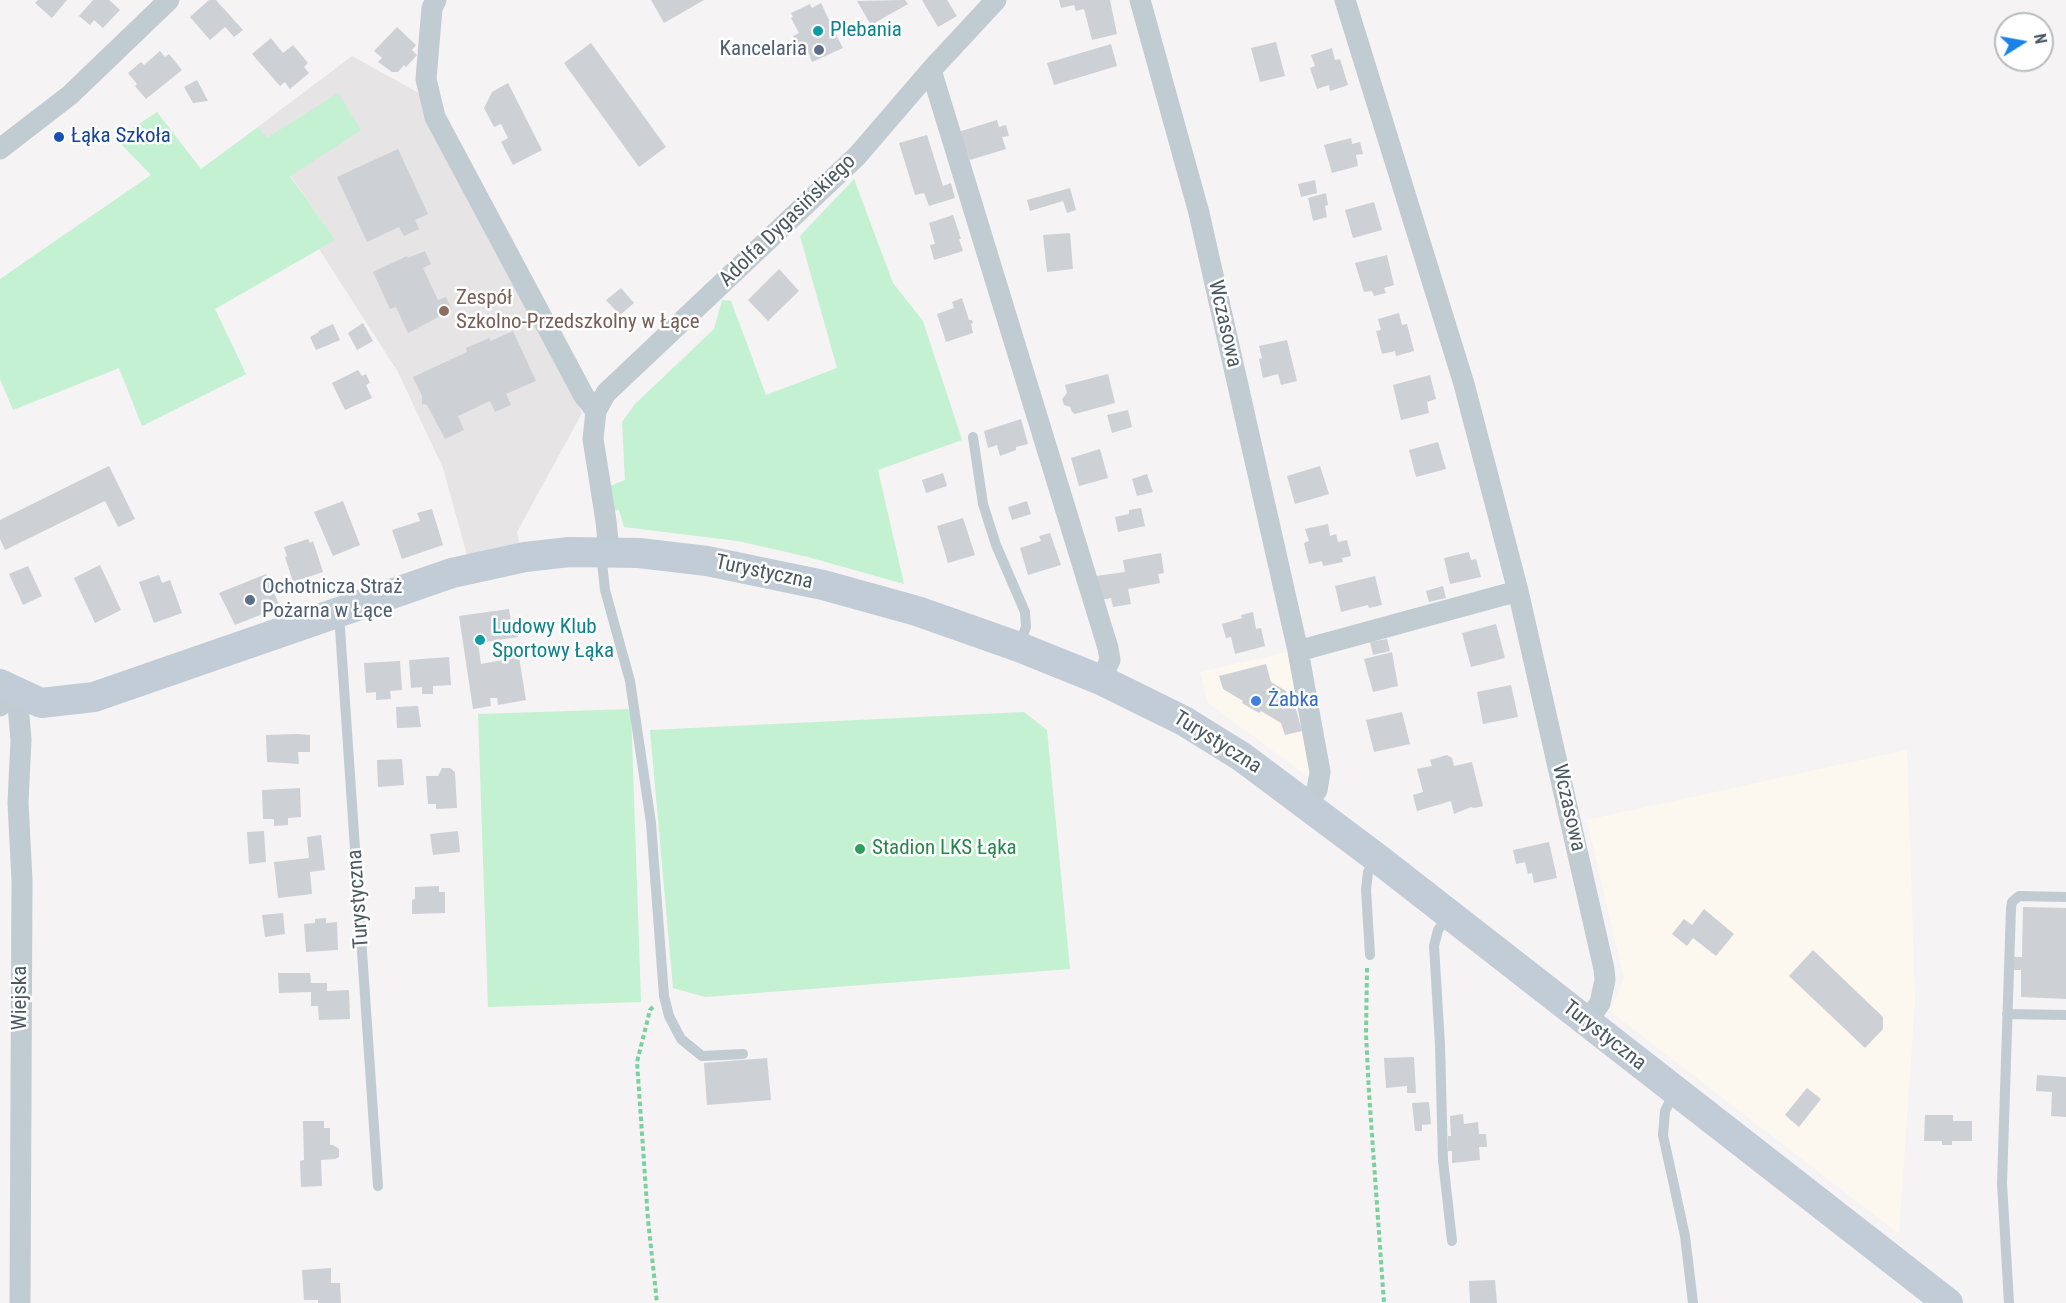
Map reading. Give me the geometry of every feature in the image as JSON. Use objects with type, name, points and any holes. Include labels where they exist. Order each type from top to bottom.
[{"type":"main road","name":"Turystyczna","points":[[6,694],[41,703],[94,697],[452,573],[548,554],[605,551],[667,555],[707,561],[813,582],[917,611],[1019,647],[1101,680],[1153,704],[1213,738],[1307,804],[1948,1303]]},
{"type":"street","points":[[0,149],[70,94],[169,0]]},
{"type":"street","points":[[436,0],[432,8],[426,79],[435,117],[584,396],[596,411]]},
{"type":"street","name":"Adolfa Dygasińskiego","points":[[605,551],[606,520],[593,439],[596,411],[606,393],[857,156],[931,70],[996,0]]},
{"type":"street","name":"Wczasowa","points":[[1140,0],[1199,213],[1298,651],[1320,772],[1317,790],[1307,804]]},
{"type":"street","name":"Wczasowa","points":[[1345,0],[1464,384],[1518,591],[1604,969],[1602,997],[1587,1022]]},
{"type":"street","points":[[931,70],[1108,648],[1110,660],[1101,680]]},
{"type":"street","points":[[1298,651],[1518,591]]},
{"type":"street","name":"Wiejska","points":[[6,694],[21,740],[18,803],[22,880],[20,1303]]},
{"type":"lane","points":[[973,437],[982,504],[998,553],[1025,612],[1026,627],[1019,647]]},
{"type":"lane","points":[[605,551],[605,590],[630,681],[649,811],[664,996],[669,1016],[681,1039],[702,1056],[743,1054]]},
{"type":"lane","name":"Turystyczna","points":[[339,612],[378,1186]]},
{"type":"lane","points":[[1370,956],[1366,890],[1368,872],[1377,858]]},
{"type":"lane","points":[[2009,1303],[2002,1183],[2009,933],[2012,902],[2019,896],[2066,897]]},
{"type":"lane","points":[[1449,915],[1438,930],[1434,946],[1440,1045],[1443,1161],[1452,1241]]},
{"type":"lane","points":[[2007,1014],[2066,1015]]},
{"type":"lane","points":[[1675,1091],[1665,1111],[1663,1135],[1685,1236],[1693,1303]]},
{"type":"path","points":[[1370,956],[1366,972],[1367,1046],[1384,1303]]},
{"type":"path","points":[[657,1303],[648,1220],[637,1062],[650,1011],[664,996]]},
{"type":"shaded area","name":"Zespół Szkolno-Przedszkolny w Łące","points":[[352,56],[419,93],[582,413],[517,532],[520,546],[467,555],[443,468],[398,372],[319,249],[334,240],[258,127]]},
{"type":"shaded area","points":[[1287,652],[1314,781],[1208,703],[1200,672]]},
{"type":"shaded area","points":[[1907,750],[1915,1001],[1899,1234],[1610,1011],[1624,979],[1587,820]]},
{"type":"green space","points":[[338,93],[361,130],[290,176],[335,240],[215,309],[246,374],[142,426],[119,368],[13,410],[0,379],[0,279],[151,175],[116,139],[157,112],[201,169],[258,127],[267,138]]},
{"type":"green space","points":[[854,179],[893,283],[923,321],[962,440],[878,470],[904,584],[808,557],[738,541],[624,527],[619,510],[614,511],[610,486],[625,480],[622,422],[635,404],[714,329],[722,300],[731,301],[766,395],[837,368],[800,236]]},
{"type":"green space","points":[[631,709],[641,1002],[488,1007],[478,714]]},
{"type":"green space","name":"Stadion LKS Łąka","points":[[1024,712],[1047,730],[1070,969],[705,997],[673,988],[650,730]]},
{"type":"building","points":[[38,0],[67,0],[52,18],[35,3]]},
{"type":"building","points":[[93,0],[109,0],[120,10],[103,28],[94,20],[90,25],[79,16]]},
{"type":"building","points":[[209,0],[216,0],[243,30],[234,37],[225,27],[210,40],[190,17]]},
{"type":"building","points":[[651,0],[704,0],[664,23]]},
{"type":"building","points":[[905,0],[908,4],[871,25],[857,1]]},
{"type":"building","points":[[922,0],[947,0],[957,16],[938,27]]},
{"type":"building","points":[[1059,0],[1110,0],[1117,34],[1092,40],[1084,9],[1076,11],[1074,5],[1061,8]]},
{"type":"building","name":"Plebania","points":[[821,3],[829,20],[837,19],[842,30],[835,33],[843,48],[812,62],[806,47],[800,50],[793,36],[799,33],[791,18],[793,17],[791,13],[810,4],[812,8]]},
{"type":"building","points":[[397,27],[416,45],[412,50],[417,55],[406,67],[404,65],[398,72],[392,72],[378,62],[382,58],[374,51]]},
{"type":"building","points":[[271,38],[283,53],[293,45],[308,63],[304,67],[309,73],[290,89],[285,82],[280,86],[252,54]]},
{"type":"building","points":[[1276,42],[1285,76],[1260,82],[1251,48]]},
{"type":"building","points":[[591,43],[666,147],[639,167],[564,63]]},
{"type":"building","points":[[1111,44],[1117,66],[1054,85],[1047,63]]},
{"type":"building","points":[[1332,48],[1335,60],[1340,59],[1348,85],[1330,91],[1329,85],[1317,89],[1310,68],[1315,66],[1311,55]]},
{"type":"building","points":[[160,51],[165,57],[169,54],[182,70],[146,99],[128,73],[141,62],[144,65]]},
{"type":"building","points":[[197,80],[208,101],[193,103],[184,87]]},
{"type":"building","points":[[508,83],[542,150],[513,165],[501,142],[508,138],[501,124],[494,127],[484,108],[492,92]]},
{"type":"building","points":[[997,120],[999,127],[1006,125],[1009,136],[1002,137],[1006,149],[970,160],[958,132]]},
{"type":"building","points":[[927,135],[943,186],[951,183],[955,198],[929,206],[924,193],[915,195],[899,143]]},
{"type":"building","points":[[1351,138],[1352,144],[1360,142],[1363,154],[1356,155],[1358,166],[1332,173],[1324,145]]},
{"type":"building","points":[[398,149],[428,214],[415,220],[419,229],[404,236],[399,227],[367,242],[337,177]]},
{"type":"building","points":[[1315,180],[1317,193],[1301,197],[1298,184]]},
{"type":"building","points":[[1070,188],[1076,210],[1067,213],[1063,201],[1030,211],[1027,200]]},
{"type":"building","points":[[1326,193],[1327,217],[1313,221],[1308,198]]},
{"type":"building","points":[[1374,202],[1382,230],[1353,238],[1345,210]]},
{"type":"building","points":[[953,215],[963,251],[934,260],[930,245],[935,244],[929,223]]},
{"type":"building","points":[[1070,233],[1073,269],[1047,272],[1043,235]]},
{"type":"building","points":[[425,251],[431,264],[423,268],[438,300],[446,297],[452,310],[408,333],[396,307],[390,309],[373,272],[407,256],[408,258]]},
{"type":"building","points":[[1387,255],[1394,285],[1384,288],[1386,293],[1374,296],[1372,291],[1364,292],[1355,263]]},
{"type":"building","points":[[779,269],[799,291],[768,321],[748,300]]},
{"type":"building","points":[[621,288],[634,303],[620,315],[606,300]]},
{"type":"building","points":[[962,298],[969,320],[973,323],[971,324],[973,333],[946,342],[937,314],[954,308],[952,302]]},
{"type":"building","points":[[1399,313],[1402,325],[1407,324],[1414,351],[1396,356],[1395,351],[1382,354],[1376,331],[1381,330],[1378,319]]},
{"type":"building","points":[[363,323],[373,341],[357,350],[348,333]]},
{"type":"building","points":[[333,324],[340,340],[316,350],[310,337]]},
{"type":"building","name":"Zespół Szkolno-Przedszkolny w Łące","points":[[513,331],[536,381],[506,394],[511,405],[495,412],[490,401],[458,416],[464,430],[445,439],[427,405],[422,404],[422,396],[413,377],[467,352],[466,348],[489,338],[491,341]]},
{"type":"building","points":[[1287,340],[1297,381],[1281,385],[1278,374],[1263,378],[1259,346]]},
{"type":"building","points":[[358,370],[362,376],[366,374],[370,383],[366,385],[372,398],[345,410],[332,383]]},
{"type":"building","points":[[1108,374],[1115,403],[1075,414],[1070,407],[1064,405],[1062,399],[1067,393],[1065,385]]},
{"type":"building","points":[[1430,375],[1436,399],[1427,402],[1429,413],[1401,420],[1393,385]]},
{"type":"building","points":[[1128,410],[1132,427],[1112,433],[1107,415]]},
{"type":"building","points":[[1021,419],[1028,444],[1016,447],[1016,450],[1000,456],[997,445],[988,448],[984,431]]},
{"type":"building","points":[[1438,442],[1446,469],[1416,477],[1409,450]]},
{"type":"building","points":[[1100,449],[1108,478],[1079,486],[1071,458]]},
{"type":"building","points":[[109,466],[135,519],[118,527],[105,501],[5,550],[0,539],[0,520]]},
{"type":"building","points":[[1320,466],[1329,494],[1295,504],[1287,476]]},
{"type":"building","points":[[943,473],[947,486],[926,493],[922,480]]},
{"type":"building","points":[[1147,474],[1153,492],[1137,496],[1132,479]]},
{"type":"building","points":[[343,501],[360,545],[333,556],[314,512]]},
{"type":"building","points":[[1027,501],[1031,514],[1012,520],[1008,507]]},
{"type":"building","points":[[1141,508],[1145,526],[1118,532],[1115,517],[1129,514],[1129,510]]},
{"type":"building","points":[[432,509],[443,545],[402,559],[392,530],[420,521],[417,513]]},
{"type":"building","points":[[963,518],[975,555],[948,563],[937,526]]},
{"type":"building","points":[[1328,524],[1330,536],[1336,534],[1338,542],[1347,540],[1351,556],[1342,558],[1343,562],[1323,566],[1322,561],[1309,564],[1304,543],[1309,541],[1305,529]]},
{"type":"building","points":[[1050,533],[1061,565],[1028,575],[1020,548],[1041,541],[1039,536]]},
{"type":"building","points":[[308,539],[310,543],[313,541],[323,572],[293,582],[284,547]]},
{"type":"building","points":[[1469,552],[1471,560],[1476,559],[1481,577],[1450,584],[1444,558]]},
{"type":"building","points":[[1161,553],[1164,573],[1158,574],[1160,583],[1128,589],[1131,604],[1113,607],[1111,598],[1101,600],[1096,576],[1125,572],[1123,560]]},
{"type":"building","points":[[100,565],[121,610],[95,623],[74,578]]},
{"type":"building","points":[[28,566],[42,596],[23,605],[9,574]]},
{"type":"building","name":"Ochotnicza Straż Pożarna w Łące","points":[[266,574],[280,607],[235,625],[219,593]]},
{"type":"building","points":[[159,575],[162,583],[170,580],[182,613],[154,623],[139,582]]},
{"type":"building","points":[[1375,576],[1382,605],[1369,608],[1368,605],[1341,612],[1335,586]]},
{"type":"building","points":[[1443,586],[1446,598],[1429,602],[1426,591]]},
{"type":"building","points":[[509,609],[512,627],[517,627],[518,637],[478,643],[481,664],[519,657],[526,700],[498,705],[497,698],[490,698],[491,706],[473,709],[459,616]]},
{"type":"building","points":[[1253,612],[1256,629],[1261,628],[1265,646],[1235,654],[1231,637],[1226,638],[1222,624]]},
{"type":"building","points":[[1496,624],[1505,658],[1471,667],[1462,633]]},
{"type":"building","points":[[1387,639],[1390,651],[1373,655],[1370,642]]},
{"type":"building","points":[[1392,652],[1398,686],[1373,692],[1364,659]]},
{"type":"building","points":[[449,657],[451,685],[433,686],[433,694],[422,694],[422,687],[411,688],[409,660]]},
{"type":"building","points":[[400,661],[402,690],[390,691],[391,699],[376,700],[376,692],[366,693],[364,663]]},
{"type":"building","points":[[1266,664],[1271,682],[1286,691],[1288,699],[1293,698],[1302,731],[1285,735],[1281,723],[1261,711],[1259,713],[1223,689],[1219,676]]},
{"type":"building","points":[[1511,685],[1518,717],[1483,724],[1477,692]]},
{"type":"building","points":[[418,706],[421,727],[397,728],[396,707]]},
{"type":"building","points":[[1402,712],[1410,744],[1374,752],[1366,720]]},
{"type":"building","points":[[266,735],[310,735],[310,752],[298,752],[299,764],[267,762]]},
{"type":"building","points":[[1447,755],[1452,758],[1454,766],[1472,762],[1483,806],[1471,807],[1454,814],[1451,801],[1417,811],[1413,795],[1423,792],[1417,769],[1432,766],[1430,760]]},
{"type":"building","points":[[402,759],[404,785],[378,787],[377,760]]},
{"type":"building","points":[[442,768],[450,768],[455,772],[457,808],[436,809],[436,804],[428,804],[426,776],[438,776]]},
{"type":"building","points":[[300,788],[301,817],[288,818],[288,825],[274,826],[274,819],[263,819],[262,790]]},
{"type":"building","points":[[264,831],[266,862],[249,864],[247,832]]},
{"type":"building","points":[[458,831],[460,852],[433,855],[430,834]]},
{"type":"building","points":[[321,835],[325,870],[310,872],[312,894],[278,898],[274,862],[309,858],[307,837]]},
{"type":"building","points":[[1549,842],[1557,878],[1534,883],[1532,873],[1528,874],[1525,862],[1516,864],[1513,850]]},
{"type":"building","points":[[439,886],[439,892],[445,892],[445,913],[412,914],[415,887]]},
{"type":"building","points":[[2023,907],[2066,908],[2066,999],[2021,997],[2021,970],[2014,970],[2014,957],[2022,957]]},
{"type":"building","points":[[1704,909],[1734,934],[1716,956],[1693,938],[1687,946],[1672,934],[1684,919],[1692,925]]},
{"type":"building","points":[[283,913],[285,934],[265,937],[262,915]]},
{"type":"building","points":[[326,918],[326,923],[337,922],[338,950],[306,952],[304,924],[315,923],[315,919]]},
{"type":"building","points":[[1813,950],[1883,1017],[1883,1029],[1865,1048],[1789,976]]},
{"type":"building","points":[[278,973],[310,973],[311,983],[327,983],[327,991],[349,990],[350,1019],[319,1020],[318,1006],[311,1006],[311,992],[279,993]]},
{"type":"building","points":[[1414,1057],[1416,1093],[1407,1093],[1407,1086],[1386,1088],[1384,1058]]},
{"type":"building","points":[[767,1058],[771,1100],[707,1105],[704,1063]]},
{"type":"building","points":[[2037,1075],[2066,1077],[2066,1117],[2051,1116],[2052,1092],[2036,1091]]},
{"type":"building","points":[[1807,1088],[1821,1099],[1799,1127],[1785,1115]]},
{"type":"building","points":[[1429,1102],[1431,1124],[1422,1125],[1422,1131],[1415,1131],[1412,1103]]},
{"type":"building","points":[[1463,1114],[1464,1124],[1478,1122],[1479,1134],[1486,1134],[1487,1147],[1479,1147],[1480,1160],[1452,1163],[1452,1151],[1448,1151],[1448,1136],[1451,1136],[1450,1116]]},
{"type":"building","points":[[1925,1115],[1953,1115],[1953,1121],[1972,1121],[1972,1141],[1952,1141],[1952,1145],[1942,1145],[1942,1141],[1924,1141]]},
{"type":"building","points":[[303,1121],[324,1121],[324,1128],[330,1128],[330,1145],[339,1149],[339,1157],[321,1160],[322,1186],[301,1187],[300,1161],[304,1160]]},
{"type":"building","points":[[331,1268],[331,1283],[340,1283],[341,1303],[318,1303],[318,1300],[304,1300],[302,1270]]},
{"type":"building","points":[[1495,1280],[1497,1303],[1470,1303],[1469,1281]]},
{"type":"place","name":"Plebania","points":[[818,31]]},
{"type":"place","name":"Kancelaria","points":[[819,50]]},
{"type":"place","name":"Łąka Szkoła","points":[[59,137]]},
{"type":"place","name":"Zespół Szkolno-Przedszkolny w Łące","points":[[444,311]]},
{"type":"place","name":"Ochotnicza Straż Pożarna w Łące","points":[[250,600]]},
{"type":"place","name":"Ludowy Klub Sportowy Łąka","points":[[480,640]]},
{"type":"place","name":"Żabka","points":[[1256,701]]},
{"type":"place","name":"Stadion LKS Łąka","points":[[860,849]]}]
